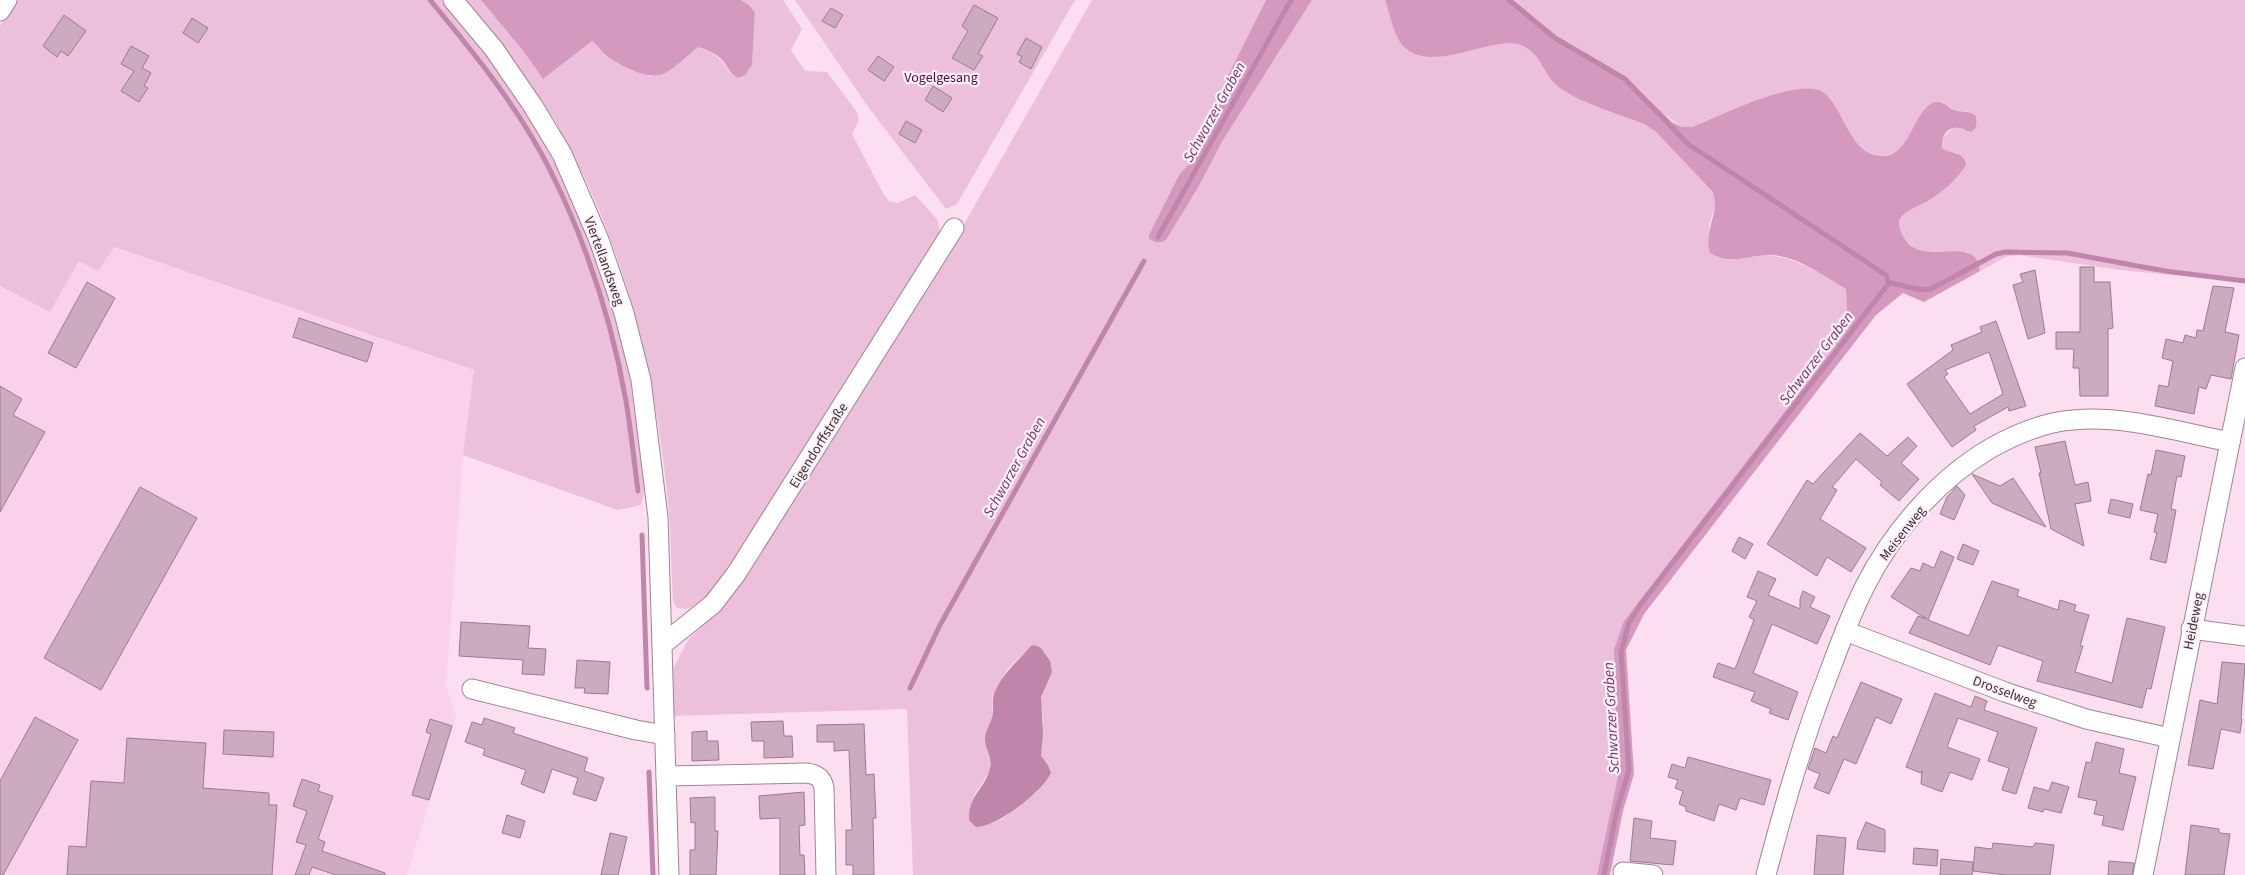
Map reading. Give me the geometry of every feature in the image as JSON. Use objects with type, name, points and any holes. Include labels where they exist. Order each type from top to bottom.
[{"type":"street","points":[[0,12],[7,0]]},
{"type":"street","name":"Viertellandsweg","points":[[454,0],[494,50],[558,146],[599,240],[624,313],[641,380],[657,503],[662,645]]},
{"type":"street","name":"Eigendorffstraße","points":[[662,645],[714,604],[736,574],[954,228]]},
{"type":"street","name":"Heideweg","points":[[2143,875],[2245,368]]},
{"type":"street","name":"Meisenweg","points":[[1766,875],[1805,738],[1845,631],[1866,584],[1888,547],[1954,474],[1967,463],[2006,440],[2048,424],[2072,420],[2100,419],[2143,425],[2230,442]]},
{"type":"street","points":[[2191,629],[2245,636]]},
{"type":"street","name":"Drosselweg","points":[[1845,631],[2004,692],[2086,719],[2170,738]]},
{"type":"street","points":[[662,645],[669,875]]},
{"type":"street","points":[[472,689],[665,735]]},
{"type":"street","points":[[666,776],[806,773],[818,776],[824,788],[826,875]]},
{"type":"street","points":[[1623,872],[1654,875]]},
{"type":"shaded area","points":[[481,0],[741,0],[750,6],[755,13],[752,65],[745,75],[738,78],[717,56],[708,50],[698,47],[663,74],[642,74],[613,61],[592,41],[543,79],[524,52]]},
{"type":"shaded area","points":[[1266,0],[1312,0],[1223,140],[1200,184],[1166,240],[1155,242],[1149,239],[1149,235],[1179,175],[1197,155],[1201,129]]},
{"type":"shaded area","points":[[1385,0],[1513,0],[1558,37],[1627,79],[1672,122],[1682,127],[1692,127],[1736,108],[1787,91],[1815,89],[1824,93],[1832,102],[1860,146],[1870,153],[1882,156],[1892,154],[1900,148],[1918,118],[1931,104],[1940,102],[1955,110],[1970,113],[1976,117],[1976,126],[1971,132],[1954,128],[1945,134],[1942,140],[1942,148],[1962,157],[1966,164],[1963,169],[1946,188],[1925,203],[1906,213],[1899,222],[1904,238],[1911,246],[1930,252],[1952,251],[1971,254],[1978,261],[1980,271],[1924,302],[1903,293],[1876,315],[1644,614],[1626,650],[1634,774],[1623,811],[1610,875],[1597,875],[1618,776],[1614,649],[1624,621],[1848,329],[1846,289],[1809,267],[1789,258],[1761,255],[1740,259],[1725,259],[1710,253],[1708,244],[1715,206],[1712,191],[1655,131],[1644,124],[1583,101],[1562,89],[1554,83],[1533,53],[1519,44],[1498,44],[1457,54],[1433,57],[1411,53],[1403,46],[1397,36]]},
{"type":"shaded area","points":[[113,247],[474,370],[462,470],[446,686],[456,716],[407,875],[0,875],[0,286],[50,312],[79,261]]},
{"type":"shaded area","points":[[1035,645],[1041,648],[1050,661],[1052,672],[1041,697],[1043,733],[1041,756],[1051,773],[1029,799],[1007,815],[996,821],[976,827],[969,820],[969,811],[974,798],[988,775],[991,764],[985,739],[993,714],[994,694],[1001,680],[1010,669],[1031,646]]},
{"type":"green space","points":[[16,0],[443,0],[474,36],[508,83],[551,156],[586,232],[614,311],[628,369],[645,490],[641,505],[618,510],[463,455],[474,370],[114,247],[98,271],[79,261],[50,312],[0,286],[0,26]]},
{"type":"green space","points":[[464,0],[481,0],[524,52],[543,79],[592,41],[599,46],[606,56],[617,63],[650,76],[664,73],[697,47],[717,57],[731,74],[752,65],[755,13],[750,6],[741,0],[783,0],[802,29],[791,50],[805,71],[827,72],[857,112],[859,120],[852,134],[884,195],[890,202],[898,203],[915,195],[937,219],[940,232],[920,266],[720,581],[702,601],[690,608],[677,608],[673,601],[668,502],[654,402],[632,304],[616,256],[598,209],[577,163],[553,118],[522,72]]},
{"type":"green space","name":"Vogelgesang","points":[[795,0],[1075,0],[957,204],[946,209],[869,108]]},
{"type":"green space","points":[[1092,0],[1266,0],[1201,129],[1197,155],[1179,175],[1200,184],[1223,140],[1312,0],[1385,0],[1397,36],[1403,46],[1411,53],[1433,57],[1445,56],[1498,44],[1519,44],[1533,53],[1554,83],[1562,89],[1583,101],[1644,124],[1655,131],[1712,191],[1715,206],[1709,229],[1710,253],[1727,259],[1765,255],[1783,258],[1811,269],[1846,289],[1848,329],[1624,621],[1618,776],[1597,875],[913,875],[907,709],[674,716],[672,671],[688,640],[713,615],[956,238]],"holes":[[[1031,647],[1041,648],[1047,658],[1051,671],[1042,693],[1041,704],[1043,717],[1041,756],[1048,765],[1037,792],[1002,819],[978,827],[974,795],[990,771],[991,759],[985,742],[992,716],[993,696],[1008,668]]]},
{"type":"green space","points":[[1513,0],[2245,0],[2245,282],[2120,270],[2019,255],[2006,257],[1980,271],[1977,260],[1967,252],[1923,251],[1914,248],[1905,241],[1901,233],[1899,224],[1902,215],[1910,209],[1930,200],[1958,153],[1948,152],[1942,148],[1942,139],[1953,128],[1960,128],[1966,131],[1969,112],[1955,111],[1943,102],[1934,106],[1919,118],[1911,135],[1896,152],[1884,156],[1871,154],[1857,145],[1845,129],[1798,89],[1771,96],[1692,127],[1682,127],[1558,37]]},
{"type":"building","points":[[974,5],[998,18],[978,54],[983,56],[974,70],[952,58],[968,31],[962,26]]},
{"type":"building","points":[[831,8],[843,15],[835,28],[822,21]]},
{"type":"building","points":[[64,15],[86,31],[68,56],[61,51],[57,57],[43,46]]},
{"type":"building","points":[[192,18],[208,28],[198,43],[183,33]]},
{"type":"building","points":[[1026,38],[1042,47],[1031,69],[1019,62],[1022,57],[1017,54]]},
{"type":"building","points":[[131,46],[149,56],[142,68],[151,73],[144,86],[148,88],[139,102],[121,91],[134,71],[121,64]]},
{"type":"building","points":[[878,56],[894,67],[884,81],[868,70]]},
{"type":"building","points":[[933,86],[952,98],[943,112],[925,100]]},
{"type":"building","points":[[906,121],[922,130],[915,143],[899,134]]},
{"type":"building","points":[[2080,267],[2094,267],[2094,282],[2110,282],[2113,328],[2108,329],[2108,396],[2080,396],[2079,368],[2073,368],[2074,349],[2056,349],[2056,332],[2080,332]]},
{"type":"building","points":[[2035,270],[2045,333],[2028,339],[2013,285],[2023,282],[2020,274]]},
{"type":"building","points":[[87,282],[115,298],[76,368],[48,353]]},
{"type":"building","points":[[2213,286],[2234,288],[2225,332],[2239,335],[2231,379],[2211,375],[2206,389],[2199,387],[2194,414],[2155,406],[2159,385],[2168,387],[2173,361],[2162,358],[2166,339],[2183,343],[2185,335],[2196,338],[2197,330],[2203,331]]},
{"type":"building","points":[[299,318],[373,343],[367,362],[293,337]]},
{"type":"building","points":[[1996,321],[2026,406],[2009,411],[2008,407],[1974,426],[1976,430],[1952,447],[1907,384],[1953,350],[1951,345],[1982,332],[1980,327]],"holes":[[[1989,352],[2003,394],[1970,414],[1944,377],[1948,374],[1945,370]]]},
{"type":"building","points":[[0,386],[22,399],[13,415],[45,432],[0,512]]},
{"type":"building","points":[[1860,433],[1887,456],[1908,437],[1917,446],[1901,463],[1919,479],[1899,501],[1880,485],[1882,482],[1856,459],[1832,487],[1837,490],[1820,519],[1866,548],[1851,572],[1827,557],[1817,576],[1767,544],[1807,480],[1813,484]]},
{"type":"building","points":[[2065,441],[2075,485],[2088,482],[2091,501],[2075,504],[2084,546],[2051,529],[2039,473],[2041,473],[2035,447]]},
{"type":"building","points":[[2156,450],[2185,456],[2181,477],[2177,476],[2171,509],[2176,510],[2166,563],[2150,559],[2157,533],[2154,532],[2158,514],[2140,510],[2148,474],[2151,475]]},
{"type":"building","points":[[1972,474],[2000,486],[2013,478],[2046,527],[1992,503]]},
{"type":"building","points":[[1957,486],[1965,495],[1954,520],[1940,514],[1947,497]]},
{"type":"building","points":[[140,487],[197,518],[101,690],[44,658]]},
{"type":"building","points":[[2111,499],[2133,504],[2130,518],[2108,513]]},
{"type":"building","points":[[1739,537],[1753,544],[1745,559],[1732,551]]},
{"type":"building","points":[[1963,544],[1979,551],[1973,565],[1957,559]]},
{"type":"building","points":[[1941,551],[1954,557],[1928,620],[1969,636],[1992,581],[2019,590],[2017,596],[2058,610],[2060,600],[2076,605],[2074,611],[2089,615],[2080,646],[2083,646],[2075,672],[2112,683],[2127,618],[2165,627],[2151,689],[2147,688],[2142,708],[2037,681],[2043,661],[1998,645],[1990,665],[1909,633],[1918,616],[1927,619],[1891,597],[1911,568],[1920,571],[1923,563],[1934,568]]},
{"type":"building","points":[[1758,571],[1776,579],[1768,595],[1800,609],[1800,599],[1803,591],[1815,597],[1810,607],[1830,616],[1817,644],[1772,624],[1753,673],[1798,692],[1788,720],[1769,713],[1771,709],[1751,701],[1755,692],[1713,677],[1718,663],[1735,669],[1754,620],[1749,617],[1757,601],[1747,597]]},
{"type":"building","points":[[461,622],[530,626],[528,648],[546,649],[544,675],[522,674],[523,660],[459,656]]},
{"type":"building","points":[[577,660],[610,662],[608,694],[584,693],[585,688],[575,688]]},
{"type":"building","points":[[2222,662],[2245,664],[2240,733],[2221,729],[2213,769],[2188,765],[2200,700],[2217,704]]},
{"type":"building","points":[[1861,682],[1902,699],[1891,724],[1876,717],[1856,764],[1844,759],[1829,794],[1814,788],[1820,774],[1808,769],[1815,748],[1826,753],[1833,736],[1837,738]]},
{"type":"building","points":[[1935,693],[1971,707],[1975,696],[1987,701],[1984,710],[2037,728],[2016,794],[2002,790],[2009,768],[1988,761],[1998,732],[1958,718],[1947,747],[1980,759],[1972,780],[1950,772],[1942,792],[1921,784],[1922,771],[1921,773],[1906,767]]},
{"type":"building","points":[[35,717],[78,740],[3,875],[0,875],[0,781]]},
{"type":"building","points":[[484,718],[515,728],[513,733],[588,758],[584,771],[604,778],[596,801],[573,794],[578,778],[552,769],[544,793],[521,784],[526,770],[483,755],[485,749],[465,742],[472,722],[482,725]]},
{"type":"building","points":[[430,719],[452,726],[429,800],[412,795],[431,734],[426,732]]},
{"type":"building","points":[[783,721],[784,736],[792,736],[793,757],[764,758],[764,741],[752,741],[751,722]]},
{"type":"building","points":[[864,724],[866,775],[874,774],[876,818],[873,818],[874,875],[853,875],[853,865],[846,865],[846,830],[852,830],[849,750],[834,751],[834,742],[817,742],[817,725]]},
{"type":"building","points":[[224,730],[274,732],[273,757],[223,754]]},
{"type":"building","points":[[707,731],[707,741],[718,741],[719,760],[692,761],[692,732]]},
{"type":"building","points":[[127,738],[206,743],[203,788],[269,793],[269,805],[277,805],[272,875],[67,875],[69,846],[86,847],[91,781],[124,783]]},
{"type":"building","points":[[2096,742],[2124,749],[2119,773],[2136,777],[2123,830],[2102,825],[2104,816],[2094,814],[2097,801],[2078,797],[2086,762],[2091,763]]},
{"type":"building","points":[[1688,757],[1771,780],[1764,805],[1740,798],[1736,810],[1719,804],[1714,821],[1686,811],[1686,807],[1679,804],[1683,791],[1675,788],[1678,780],[1668,777],[1672,764],[1685,768]]},
{"type":"building","points":[[302,779],[320,785],[318,791],[333,796],[318,839],[325,842],[322,851],[385,873],[385,875],[336,875],[312,867],[309,875],[295,875],[306,845],[296,842],[307,811],[293,806]]},
{"type":"building","points":[[2052,782],[2069,787],[2061,813],[2044,809],[2043,812],[2028,808],[2034,787],[2049,791]]},
{"type":"building","points":[[804,792],[805,825],[799,826],[800,855],[804,855],[805,875],[780,875],[780,818],[760,819],[759,796]]},
{"type":"building","points":[[715,797],[715,831],[718,831],[716,875],[690,875],[690,850],[695,850],[695,822],[691,823],[690,798]]},
{"type":"building","points":[[507,815],[525,821],[520,838],[502,833]]},
{"type":"building","points":[[1634,818],[1652,821],[1650,838],[1676,841],[1673,865],[1630,861]]},
{"type":"building","points":[[1866,822],[1885,830],[1885,852],[1857,849],[1858,841]]},
{"type":"building","points":[[2191,825],[2219,829],[2219,833],[2230,834],[2224,875],[2185,875]]},
{"type":"building","points":[[610,833],[627,837],[618,875],[601,875]]},
{"type":"building","points":[[1817,835],[1846,838],[1843,875],[1814,875]]},
{"type":"building","points":[[1993,843],[2033,847],[2035,843],[2054,845],[2050,875],[2006,875],[1973,871],[1975,847],[1992,849]]},
{"type":"building","points":[[1914,848],[1938,850],[1937,866],[1913,864]]},
{"type":"building","points":[[1941,859],[1973,862],[1972,875],[1940,875]]},
{"type":"building","points":[[2109,861],[2134,863],[2132,875],[2108,875]]},
{"type":"waterway","points":[[430,0],[510,103],[538,147],[575,225],[605,312],[620,371],[638,491]]},
{"type":"waterway","name":"Schwarzer Graben","points":[[1158,237],[1291,0]]},
{"type":"waterway","name":"Schwarzer Graben","points":[[1509,0],[1555,38],[1625,79],[1688,144],[1886,275],[1889,283],[1640,605],[1629,623],[1621,652],[1629,770],[1617,810],[1604,875]]},
{"type":"waterway","points":[[1889,283],[1926,290],[1931,289],[1996,254],[2006,252],[2067,253],[2165,271],[2245,281]]},
{"type":"waterway","name":"Schwarzer Graben","points":[[910,688],[940,625],[1144,261]]},
{"type":"waterway","points":[[642,535],[647,688]]},
{"type":"waterway","points":[[649,772],[653,875]]}]
